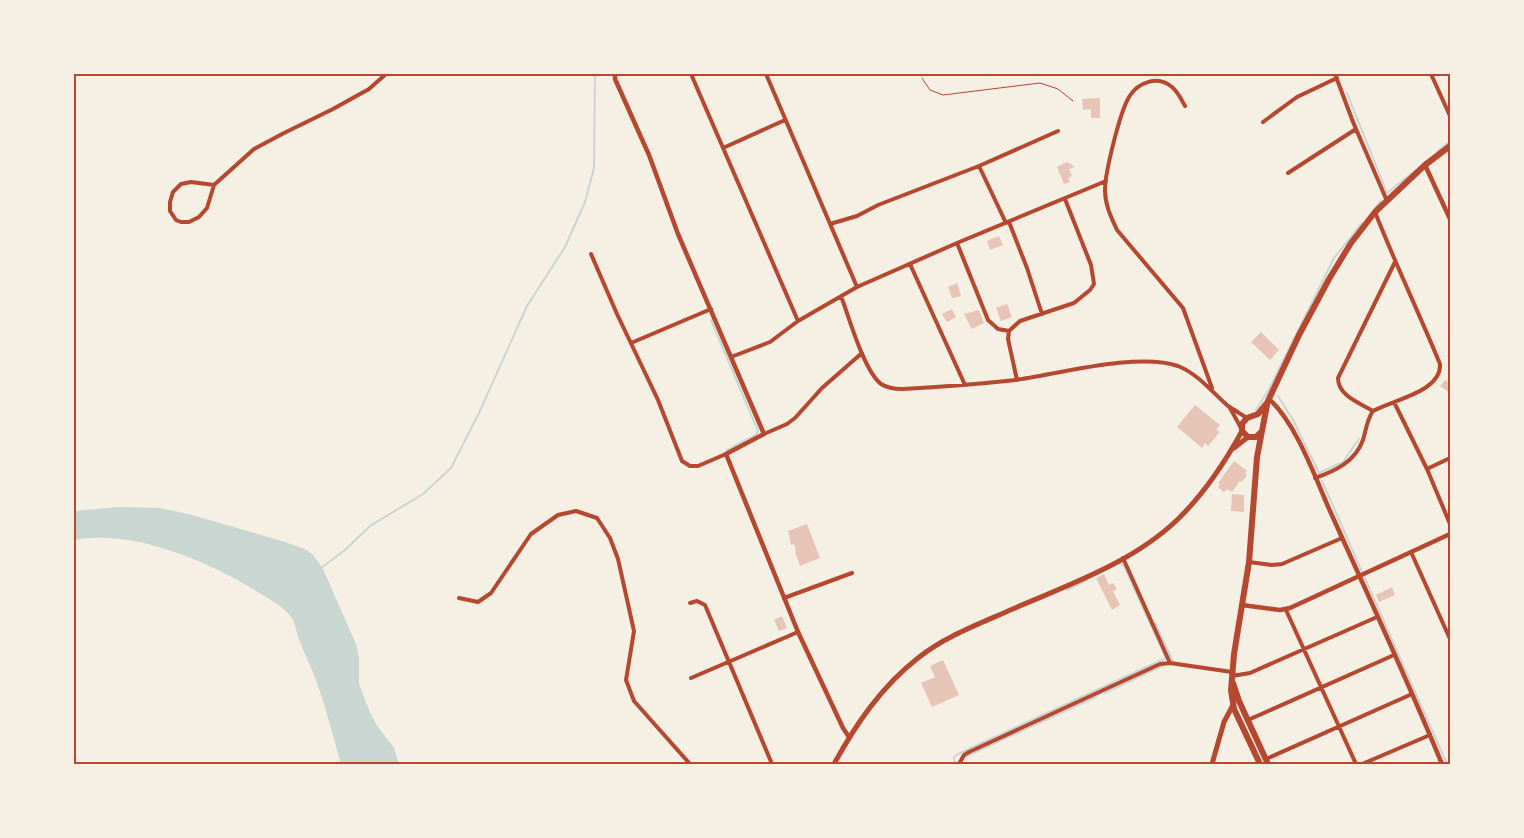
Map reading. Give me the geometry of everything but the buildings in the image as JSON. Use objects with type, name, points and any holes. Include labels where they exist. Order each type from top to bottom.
[{"type":"highway","points":[[1257,457],[1249,438],[1242,429],[1244,421],[1258,414],[1268,401],[1299,335],[1351,243],[1387,200],[1425,165],[1450,146]]},
{"type":"highway","points":[[1260,764],[1233,705],[1230,690],[1249,562],[1257,457],[1268,401]]},
{"type":"highway","points":[[1249,418],[1260,421],[1262,431]]},
{"type":"highway","points":[[1249,438],[1256,437],[1262,431]]},
{"type":"highway","points":[[1232,676],[1248,720],[1267,762]]},
{"type":"main road","points":[[834,764],[865,712],[891,683],[918,658],[942,642],[969,628],[1077,581],[1123,558],[1177,520],[1208,485],[1230,452],[1242,429]]},
{"type":"main road","points":[[1230,452],[1249,438]]},
{"type":"main road","points":[[1212,764],[1224,722],[1233,705]]},
{"type":"street","points":[[214,185],[191,182],[181,184],[173,192],[170,202],[170,211],[176,220],[189,222],[199,217],[208,208],[214,185],[254,149],[369,89],[386,74]]},
{"type":"street","points":[[615,74],[615,79],[649,155],[678,234],[764,434]]},
{"type":"street","points":[[691,74],[798,321]]},
{"type":"street","points":[[766,74],[857,288]]},
{"type":"street","points":[[1431,74],[1450,116]]},
{"type":"street","points":[[1263,122],[1297,97],[1336,76],[1356,130],[1387,200]]},
{"type":"street","points":[[1185,106],[1178,93],[1165,83],[1148,82],[1134,90],[1124,109],[1106,181],[1107,205],[1117,230],[1183,308],[1213,390]]},
{"type":"street","points":[[723,148],[785,120]]},
{"type":"street","points":[[1288,173],[1356,130]]},
{"type":"street","points":[[830,224],[857,216],[878,205],[979,166],[1058,131]]},
{"type":"street","points":[[1425,165],[1450,219]]},
{"type":"street","points":[[979,166],[1027,268],[1042,314]]},
{"type":"street","points":[[731,357],[770,342],[798,321],[857,288],[957,243],[1106,181]]},
{"type":"street","points":[[1017,380],[1008,339],[1009,331],[1020,321],[1074,303],[1090,290],[1094,284],[1091,265],[1065,198]]},
{"type":"street","points":[[1315,478],[1339,468],[1351,459],[1362,443],[1373,411],[1430,384],[1439,375],[1441,370],[1426,330],[1375,212]]},
{"type":"street","points":[[957,243],[988,320],[998,329],[1009,331]]},
{"type":"street","points":[[591,254],[658,400],[682,460],[690,466],[698,466],[726,454],[787,424],[795,418],[822,388],[862,353]]},
{"type":"street","points":[[1373,411],[1346,395],[1341,390],[1338,378],[1395,262]]},
{"type":"street","points":[[910,264],[965,384]]},
{"type":"street","points":[[841,296],[862,353],[874,377],[881,384],[891,388],[903,389],[1017,380],[1120,364],[1159,362],[1179,366],[1201,380],[1229,406],[1249,418]]},
{"type":"street","points":[[631,343],[711,309]]},
{"type":"street","points":[[1268,401],[1279,408],[1286,418],[1315,478],[1442,764]]},
{"type":"street","points":[[1394,402],[1427,469],[1450,524]]},
{"type":"street","points":[[1229,406],[1242,429]]},
{"type":"street","points":[[726,454],[798,632],[842,728],[849,737]]},
{"type":"street","points":[[1427,469],[1450,458]]},
{"type":"street","points":[[459,598],[478,602],[491,593],[531,534],[558,515],[576,511],[597,518],[610,538],[618,559],[634,631],[626,680],[634,701],[690,764]]},
{"type":"street","points":[[1242,605],[1286,610],[1450,534]]},
{"type":"street","points":[[1249,562],[1272,565],[1282,564],[1342,538]]},
{"type":"street","points":[[1411,552],[1450,639]]},
{"type":"street","points":[[1123,558],[1170,663]]},
{"type":"street","points":[[784,598],[852,573]]},
{"type":"street","points":[[690,603],[697,601],[705,605],[772,764]]},
{"type":"street","points":[[1286,610],[1356,764]]},
{"type":"street","points":[[959,764],[964,755],[969,752],[1160,664],[1170,663],[1232,676],[1250,673],[1377,617]]},
{"type":"street","points":[[691,678],[798,632]]},
{"type":"street","points":[[1248,720],[1394,655]]},
{"type":"street","points":[[1267,762],[1412,694]]},
{"type":"street","points":[[1362,764],[1430,735]]},
{"type":"path","points":[[922,78],[930,90],[944,95],[1040,83],[1058,89],[1072,101]]},
{"type":"shaded area","points":[[119,507],[160,508],[192,515],[285,542],[307,550],[313,555],[323,569],[356,644],[359,657],[359,684],[369,710],[376,724],[394,748],[399,764],[341,764],[320,690],[294,622],[287,611],[241,582],[196,560],[171,551],[122,539],[97,538],[74,540],[74,511]]},
{"type":"waterway","points":[[321,568],[345,550],[370,526],[423,494],[451,468],[479,413],[527,306],[565,247],[585,202],[594,168],[595,74]]},
{"type":"waterway","points":[[1347,93],[1387,193],[1416,170]]},
{"type":"waterway","points":[[1437,152],[1450,141]]},
{"type":"waterway","points":[[1375,208],[1381,201]]},
{"type":"waterway","points":[[1256,410],[1269,389],[1334,258],[1362,223]]},
{"type":"waterway","points":[[711,320],[758,431],[756,435],[727,450]]},
{"type":"waterway","points":[[1278,396],[1293,420],[1319,473]]},
{"type":"waterway","points":[[1319,473],[1343,462],[1359,439]]},
{"type":"waterway","points":[[1322,481],[1447,764]]},
{"type":"waterway","points":[[955,764],[954,757],[960,753],[1166,658],[1124,566],[1120,563],[1118,564]]},
{"type":"waterway","points":[[1067,590],[1087,580]]},
{"type":"waterway","points":[[1155,623],[1173,661]]},
{"type":"waterway","points":[[1105,693],[1164,665]]},
{"type":"waterway","points":[[965,757],[1096,697]]}]
